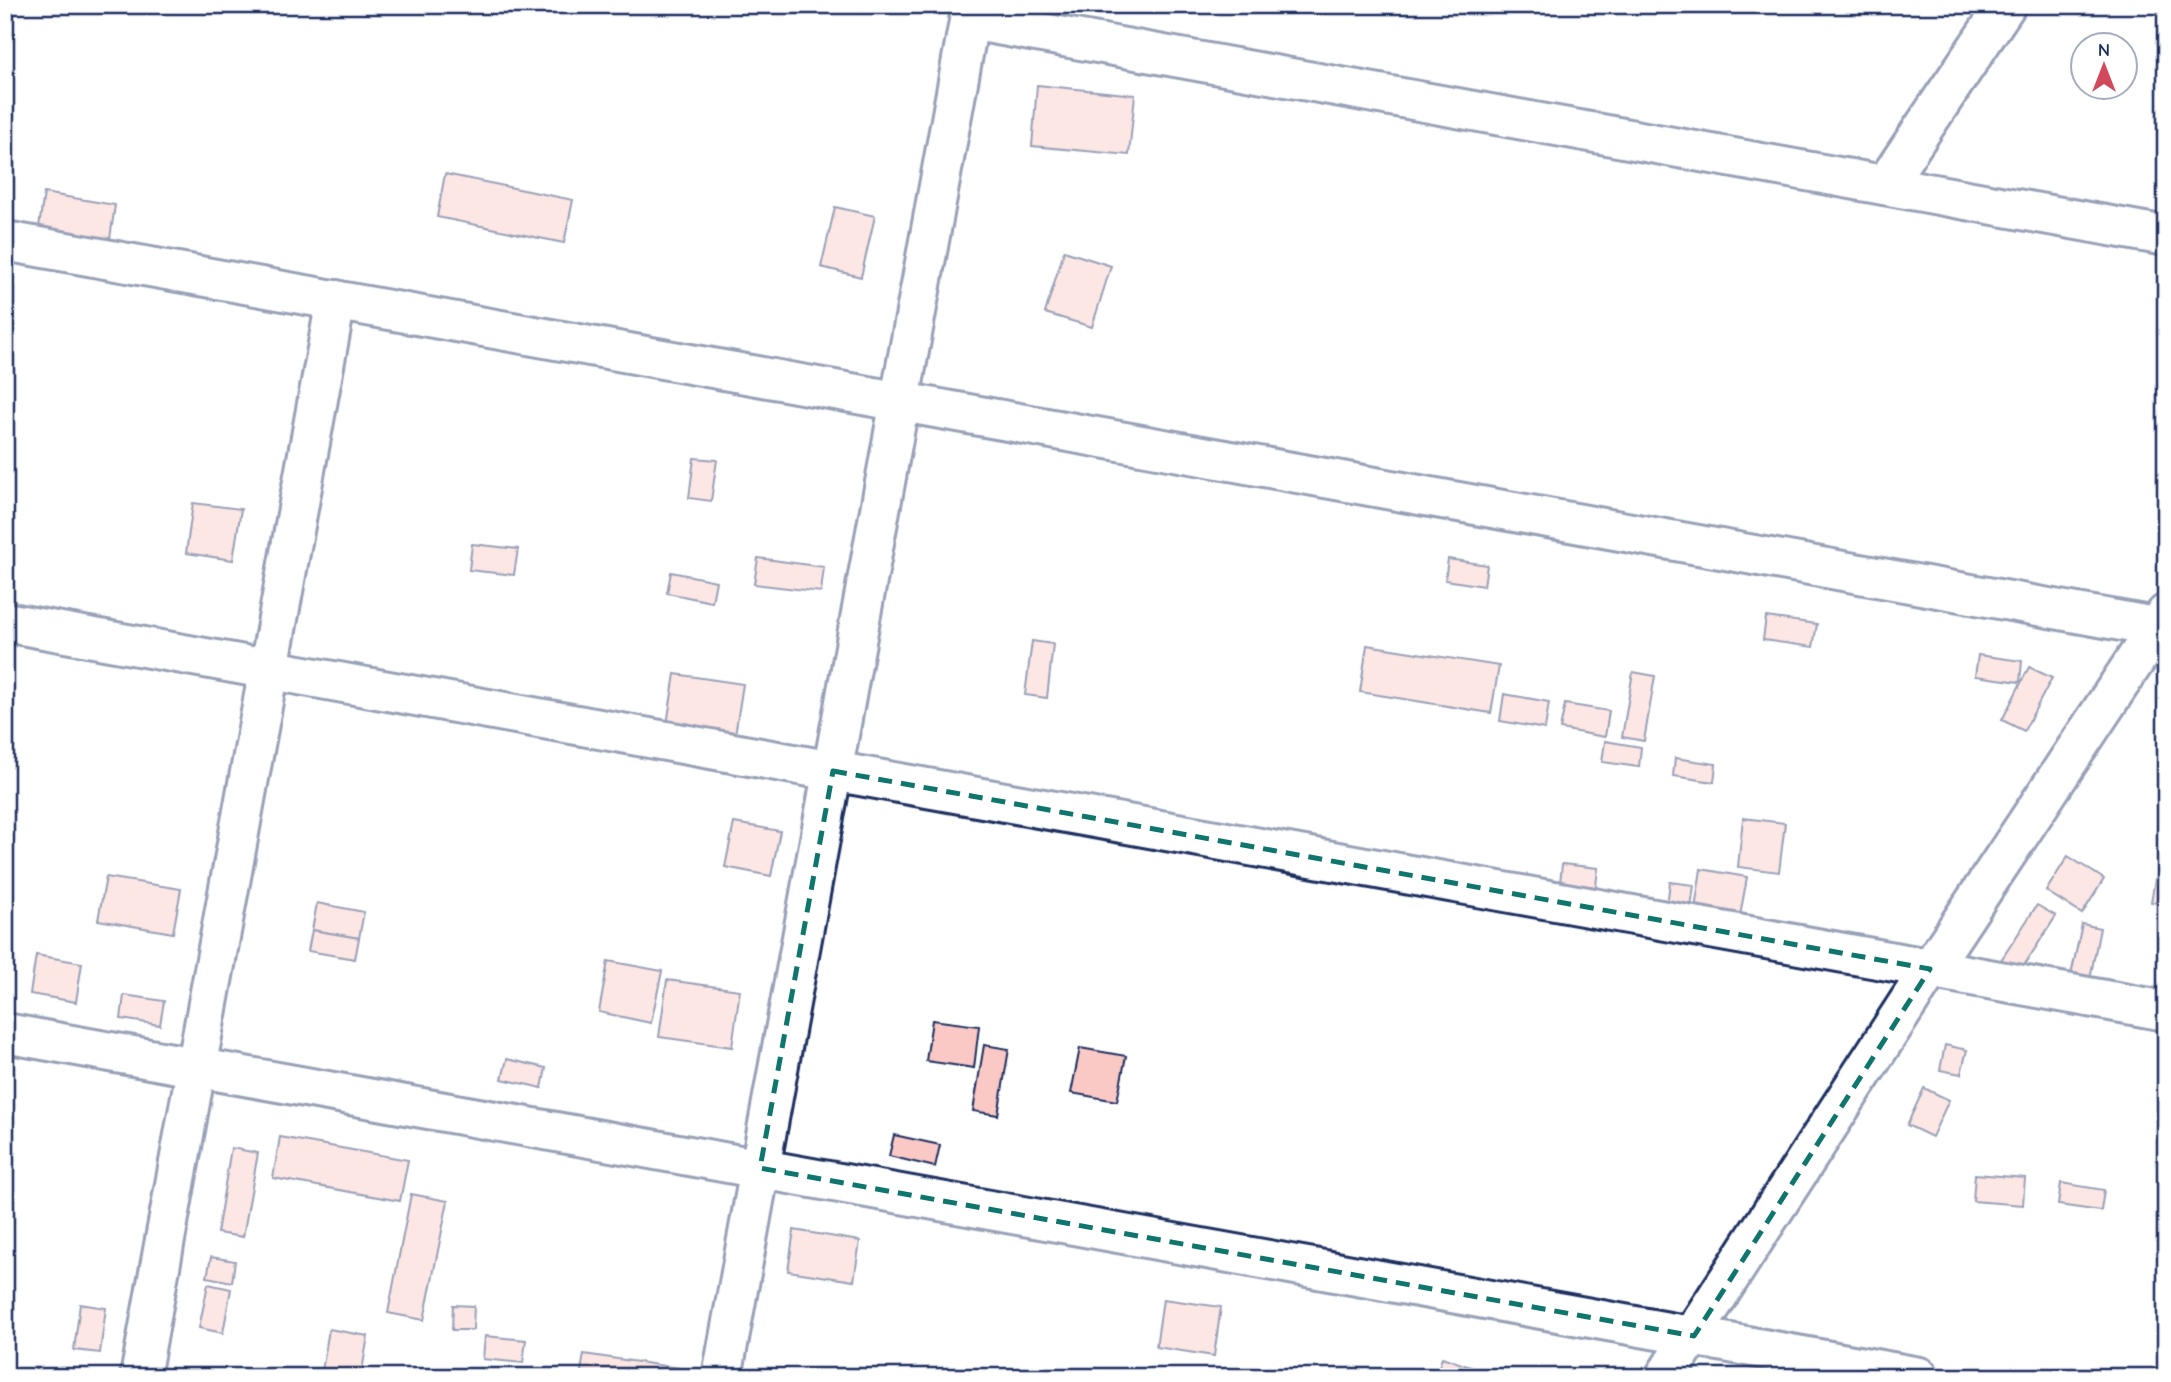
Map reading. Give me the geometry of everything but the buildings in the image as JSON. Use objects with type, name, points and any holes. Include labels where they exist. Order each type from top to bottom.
[{"type":"street","points":[[1885,185],[2006,5]]},
{"type":"street","points":[[722,1377],[971,13],[2166,236]]},
{"type":"street","points":[[5,241],[2163,624],[1930,969],[1665,1377]]},
{"type":"street","points":[[140,1377],[337,300]]},
{"type":"street","points":[[5,622],[2166,1011]]},
{"type":"street","points":[[5,1033],[1919,1377]]},
{"type":"highlighted area","points":[[833,771],[1930,969],[1694,1336],[760,1168]]}]
